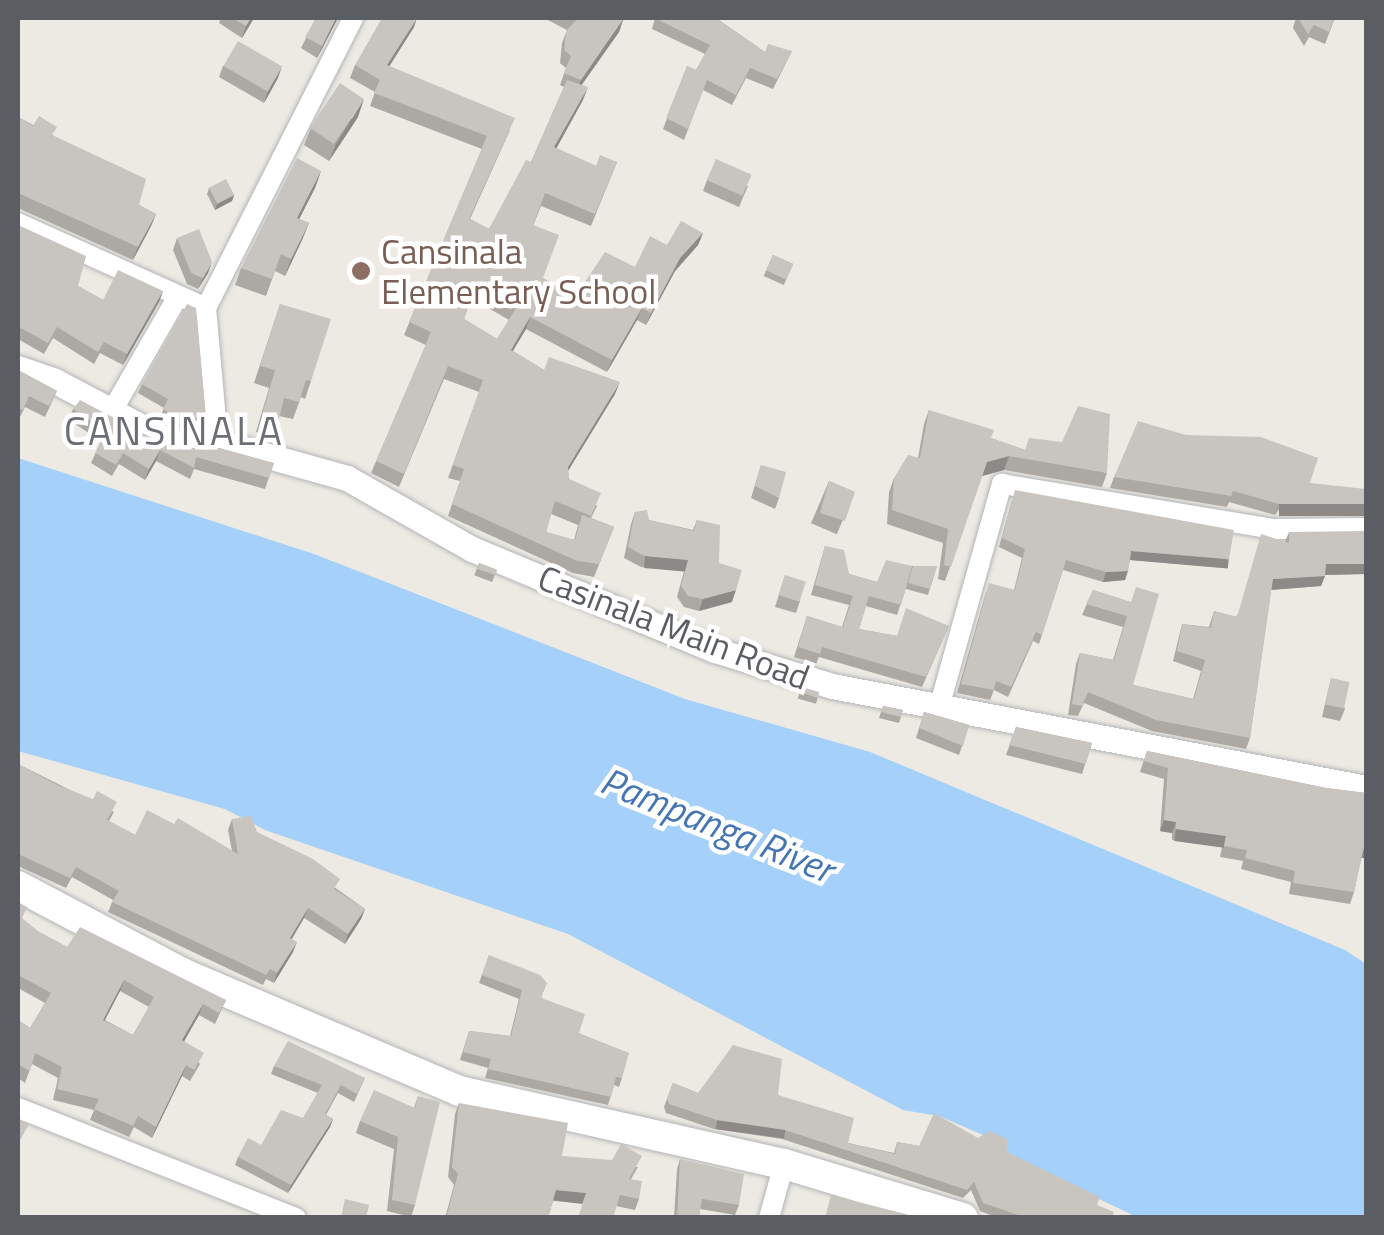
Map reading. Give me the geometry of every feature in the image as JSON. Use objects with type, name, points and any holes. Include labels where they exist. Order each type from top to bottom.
[{"type":"main road","points":[[18,886],[184,974],[459,1090],[784,1164],[963,1218]]},
{"type":"street","points":[[218,442],[206,308],[353,18]]},
{"type":"street","points":[[18,222],[176,298],[206,308]]},
{"type":"street","points":[[112,411],[176,298]]},
{"type":"street","name":"Casinala Main Road","points":[[18,368],[174,444],[218,442],[347,478],[472,549],[715,650],[832,686],[1366,788]]},
{"type":"street","points":[[940,704],[1002,484],[1274,529],[1366,528]]},
{"type":"street","points":[[18,1108],[296,1218]]},
{"type":"street","points":[[769,1218],[784,1164]]},
{"type":"water","name":"Pampanga River","points":[[18,458],[314,554],[685,699],[870,752],[1345,950],[1366,964],[1366,1217],[1137,1217],[1021,1162],[983,1135],[939,1116],[903,1110],[568,934],[265,830],[225,809],[18,751]]},
{"type":"building","points":[[232,18],[251,18],[246,26]]},
{"type":"building","points":[[316,18],[336,18],[322,46],[305,37]]},
{"type":"building","points":[[382,18],[417,18],[387,65],[515,118],[469,219],[489,229],[526,160],[531,162],[567,80],[588,87],[554,147],[596,166],[600,155],[617,162],[595,214],[545,193],[533,225],[559,235],[543,278],[575,297],[605,252],[635,267],[650,236],[667,245],[681,221],[703,233],[680,258],[651,313],[642,308],[612,360],[530,317],[511,350],[544,370],[549,357],[620,382],[568,467],[569,479],[601,493],[591,516],[555,501],[546,532],[575,540],[582,515],[614,527],[599,564],[577,561],[452,504],[464,469],[453,465],[483,380],[448,366],[404,474],[376,461],[431,332],[409,322],[487,136],[374,93],[380,80],[355,65]],"holes":[[[476,285],[516,308],[497,339],[464,319]]]},
{"type":"building","points":[[571,18],[624,18],[581,80],[564,73],[571,56],[564,50],[566,31],[576,20]]},
{"type":"building","points":[[656,18],[716,18],[765,52],[768,44],[792,51],[777,79],[750,68],[736,95],[707,80],[688,129],[666,118],[687,66],[696,70],[710,45]]},
{"type":"building","points":[[1298,18],[1335,18],[1329,32],[1314,25],[1308,34]]},
{"type":"building","points":[[238,41],[282,66],[268,92],[224,66]]},
{"type":"building","points":[[340,83],[364,99],[334,144],[310,128]]},
{"type":"building","points":[[39,116],[57,127],[52,135],[146,179],[139,205],[156,214],[138,247],[18,193],[18,117],[33,126]]},
{"type":"building","points":[[297,158],[321,171],[297,218],[309,223],[291,259],[281,254],[272,279],[241,268]]},
{"type":"building","points":[[716,159],[752,175],[742,196],[707,180]]},
{"type":"building","points":[[226,179],[234,195],[217,204],[209,188]]},
{"type":"building","points":[[18,225],[86,256],[78,286],[103,300],[118,270],[163,291],[127,354],[104,342],[98,352],[57,327],[48,343],[21,328],[18,333]]},
{"type":"building","points":[[199,229],[212,262],[203,278],[191,273],[177,238]]},
{"type":"building","points":[[773,255],[793,264],[786,279],[766,271]]},
{"type":"building","points":[[187,304],[196,308],[206,417],[181,419],[163,409],[168,399],[142,384]]},
{"type":"building","points":[[280,304],[331,319],[311,381],[306,380],[299,402],[284,398],[279,419],[262,415],[275,370],[260,366]]},
{"type":"building","points":[[18,370],[57,391],[49,406],[29,396],[23,410],[18,408]]},
{"type":"building","points":[[80,400],[171,448],[220,448],[274,463],[269,478],[196,457],[194,468],[160,450],[149,469],[123,453],[116,465],[95,453],[107,432],[73,409]]},
{"type":"building","points":[[1078,406],[1110,414],[1107,473],[1009,456],[987,462],[951,567],[944,565],[948,529],[892,510],[894,478],[908,455],[920,458],[929,410],[994,430],[991,438],[1025,450],[1029,438],[1062,442]]},
{"type":"building","points":[[1138,421],[1186,435],[1261,437],[1318,458],[1310,483],[1366,489],[1366,504],[1279,504],[1233,491],[1231,496],[1114,477]]},
{"type":"building","points":[[761,465],[786,472],[779,498],[755,486]]},
{"type":"building","points":[[829,481],[855,492],[845,521],[820,513]]},
{"type":"building","points":[[1015,490],[1234,530],[1229,559],[1131,551],[1128,571],[1106,572],[1066,560],[1042,635],[1036,632],[1011,687],[996,681],[994,690],[961,684],[989,583],[1015,590],[1025,549],[1002,538]]},
{"type":"building","points":[[647,510],[649,520],[694,531],[697,520],[720,525],[719,563],[742,570],[736,590],[703,599],[688,596],[681,586],[688,560],[645,556],[628,547],[635,512]]},
{"type":"building","points":[[1366,531],[1366,564],[1326,564],[1325,576],[1273,579],[1250,738],[1156,720],[1088,692],[1082,706],[1072,704],[1080,653],[1114,660],[1127,616],[1086,604],[1093,590],[1131,602],[1136,587],[1159,594],[1133,685],[1194,699],[1205,660],[1177,651],[1182,624],[1211,628],[1214,611],[1237,617],[1261,534],[1289,543],[1289,532]]},
{"type":"building","points":[[825,546],[844,550],[849,574],[877,582],[886,560],[912,566],[901,605],[869,596],[859,629],[897,636],[906,608],[949,626],[926,677],[822,647],[820,654],[798,647],[807,616],[843,627],[853,596],[815,585]]},
{"type":"building","points":[[479,563],[497,570],[496,575],[477,569]]},
{"type":"building","points":[[913,566],[937,566],[930,589],[908,583]]},
{"type":"building","points":[[785,575],[806,582],[799,602],[779,595]]},
{"type":"building","points":[[1331,678],[1350,682],[1344,708],[1325,704]]},
{"type":"building","points":[[801,687],[819,692],[818,698],[800,692]]},
{"type":"building","points":[[883,706],[903,710],[901,717],[881,712]]},
{"type":"building","points":[[924,712],[969,725],[963,746],[919,728]]},
{"type":"building","points":[[1016,727],[1092,743],[1086,764],[1009,745]]},
{"type":"building","points":[[1147,751],[1366,793],[1366,847],[1354,892],[1293,883],[1295,871],[1245,858],[1247,850],[1224,846],[1226,836],[1176,829],[1176,822],[1164,820],[1168,768],[1144,761]]},
{"type":"building","points":[[18,764],[93,799],[97,791],[117,802],[107,820],[135,835],[147,810],[174,824],[178,818],[238,854],[232,819],[251,816],[257,832],[313,859],[340,879],[334,889],[365,909],[348,934],[308,908],[290,938],[297,942],[277,973],[270,969],[266,975],[112,902],[119,891],[76,867],[70,878],[18,854]]},
{"type":"building","points":[[18,902],[27,907],[22,918],[67,947],[80,927],[226,1000],[219,1013],[203,1004],[182,1040],[204,1053],[194,1070],[186,1065],[156,1127],[138,1116],[133,1126],[94,1109],[99,1099],[57,1089],[62,1067],[35,1053],[30,1071],[18,1064],[18,1020],[30,1028],[51,993],[20,976],[18,980]],"holes":[[[124,980],[154,997],[133,1035],[103,1020]]]},
{"type":"building","points":[[489,955],[540,975],[547,983],[541,998],[585,1014],[579,1033],[629,1053],[611,1097],[488,1069],[491,1059],[463,1052],[469,1031],[511,1036],[522,990],[482,975]]},
{"type":"building","points":[[288,1041],[365,1078],[357,1094],[341,1085],[325,1114],[333,1119],[291,1185],[238,1157],[248,1138],[261,1145],[281,1110],[303,1118],[322,1085],[274,1066]]},
{"type":"building","points":[[733,1045],[782,1059],[778,1095],[854,1118],[848,1143],[895,1154],[897,1142],[919,1146],[934,1113],[978,1138],[990,1131],[1007,1139],[1007,1152],[1100,1197],[1097,1205],[1114,1212],[1112,1218],[1027,1218],[983,1203],[974,1182],[967,1190],[785,1130],[717,1120],[669,1104],[667,1098],[673,1083],[698,1093]]},
{"type":"building","points":[[374,1090],[415,1108],[418,1096],[440,1102],[415,1205],[392,1200],[398,1137],[360,1121]]},
{"type":"building","points":[[459,1103],[568,1123],[562,1156],[612,1160],[621,1144],[642,1156],[629,1179],[642,1181],[639,1199],[620,1195],[613,1218],[578,1218],[586,1193],[556,1190],[548,1218],[446,1218],[458,1174],[452,1167]]},
{"type":"building","points":[[18,1119],[29,1124],[18,1144]]},
{"type":"building","points":[[680,1159],[744,1174],[739,1205],[702,1199],[699,1218],[677,1218]]},
{"type":"building","points":[[831,1195],[921,1218],[825,1218]]},
{"type":"building","points":[[345,1199],[369,1205],[366,1218],[341,1218]]},
{"type":"place","name":"Cansinala Elementary School","points":[[361,271]]},
{"type":"district","name":"CANSINALA","points":[[174,431]]}]
